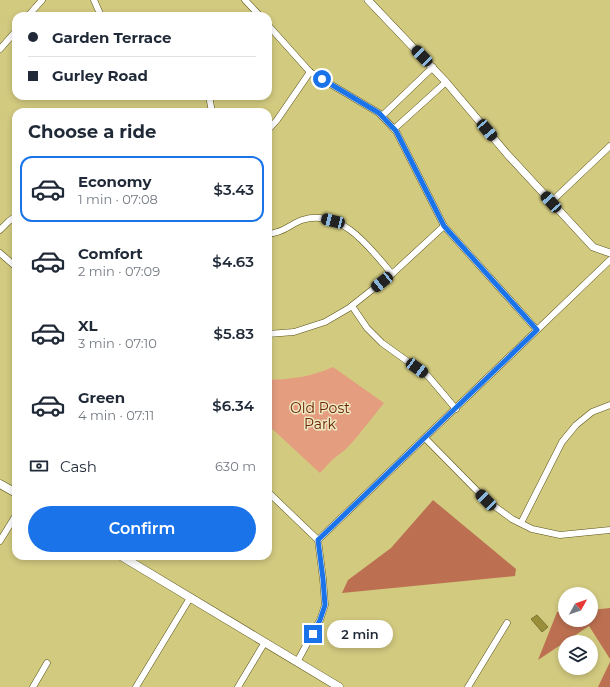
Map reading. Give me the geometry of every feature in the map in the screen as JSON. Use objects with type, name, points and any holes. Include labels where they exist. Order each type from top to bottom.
[{"type":"main road","points":[[0,484],[12,491]]},
{"type":"main road","points":[[128,560],[339,687]]},
{"type":"street","points":[[32,12],[42,0]]},
{"type":"street","points":[[94,0],[99,12]]},
{"type":"street","points":[[245,0],[256,12]]},
{"type":"street","points":[[368,0],[433,67],[507,154],[593,247],[610,254]]},
{"type":"street","points":[[272,29],[310,72],[379,113],[396,131],[444,226],[537,330]]},
{"type":"street","points":[[0,49],[12,35]]},
{"type":"street","points":[[382,116],[433,67]]},
{"type":"street","points":[[272,126],[310,72]]},
{"type":"street","points":[[394,129],[446,82]]},
{"type":"street","points":[[551,202],[610,146]]},
{"type":"street","points":[[272,233],[278,232],[302,220],[319,217],[333,221],[349,229],[361,238],[392,274]]},
{"type":"street","points":[[0,230],[12,219]]},
{"type":"street","points":[[272,334],[294,332],[325,322],[352,306],[392,274],[444,226]]},
{"type":"street","points":[[0,253],[12,264]]},
{"type":"street","points":[[318,540],[610,260]]},
{"type":"street","points":[[352,306],[372,333],[428,376],[456,409]]},
{"type":"street","points":[[521,524],[562,442],[576,425],[592,412],[610,405]]},
{"type":"street","points":[[426,438],[486,500],[512,520],[532,529],[560,535],[610,530]]},
{"type":"street","points":[[272,496],[318,540],[325,605],[320,620],[297,662]]},
{"type":"street","points":[[0,540],[12,521]]},
{"type":"street","points":[[136,687],[190,598]]},
{"type":"street","points":[[468,687],[507,623]]},
{"type":"street","points":[[238,687],[265,642]]},
{"type":"street","points":[[33,687],[47,663]]},
{"type":"green space","name":"Old Post Park","points":[[333,367],[384,403],[346,449],[332,460],[320,473],[272,429],[272,380],[301,377]]},
{"type":"shaded area","points":[[433,500],[516,569],[515,576],[342,593],[348,580],[391,548]]},
{"type":"shaded area","points":[[610,608],[610,659],[598,640],[598,635],[595,635],[590,627],[598,627],[598,609]]},
{"type":"shaded area","points":[[557,612],[558,627],[588,627],[576,635],[558,635],[558,647],[538,660]]},
{"type":"shaded area","points":[[537,615],[548,627],[542,632],[531,619]]},
{"type":"shaded area","points":[[610,662],[610,687],[598,687]]},
{"type":"route","points":[[313,634],[325,605],[318,540],[537,330],[444,226],[396,131],[379,113],[322,79]]}]
